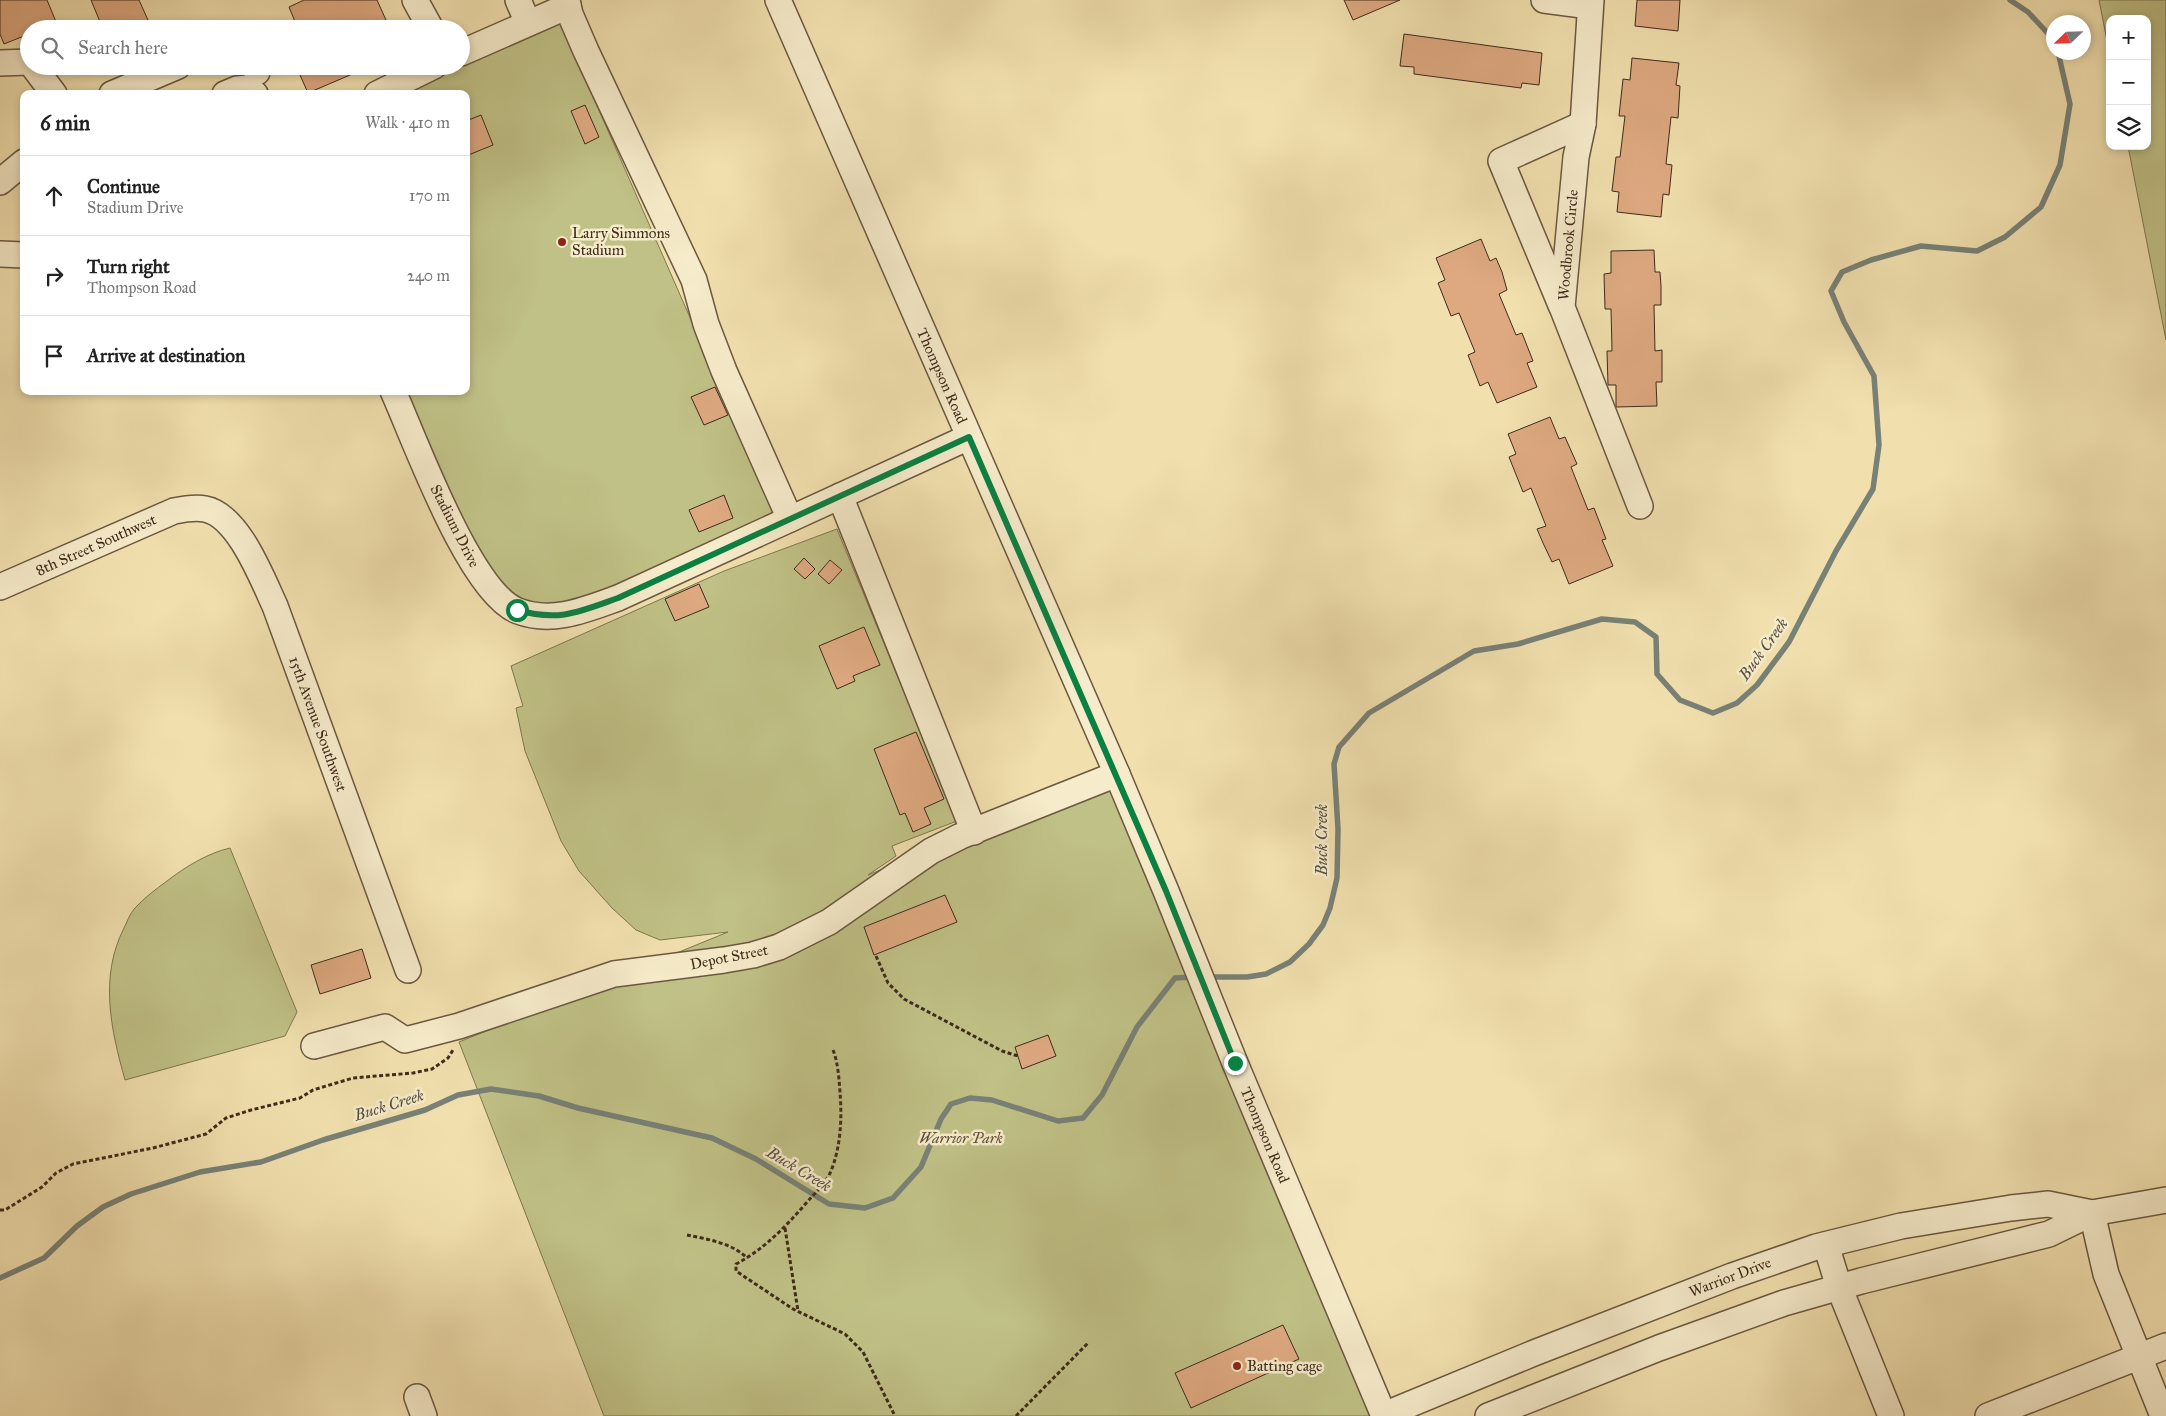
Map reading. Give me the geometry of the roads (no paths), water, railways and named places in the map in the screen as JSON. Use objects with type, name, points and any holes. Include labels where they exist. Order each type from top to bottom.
[{"type":"street","points":[[415,0],[426,20]]},
{"type":"street","points":[[518,0],[528,23]]},
{"type":"street","name":"Thompson Road","points":[[778,0],[1117,774],[1235,1063],[1384,1416]]},
{"type":"street","points":[[1544,0],[1591,3]]},
{"type":"street","points":[[470,49],[568,3],[570,14],[586,51],[694,280],[706,324],[724,371],[790,519]]},
{"type":"street","name":"Woodbrook Circle","points":[[1591,3],[1583,124],[1576,157],[1562,307],[1640,506]]},
{"type":"street","points":[[0,64],[20,63]]},
{"type":"street","points":[[40,75],[51,90]]},
{"type":"street","points":[[121,90],[157,75]]},
{"type":"street","points":[[384,90],[415,75]]},
{"type":"street","points":[[233,90],[248,88],[255,77]]},
{"type":"street","points":[[1562,307],[1501,161],[1583,124]]},
{"type":"street","points":[[0,182],[20,165]]},
{"type":"street","points":[[0,254],[20,254]]},
{"type":"street","name":"Stadium Drive","points":[[395,395],[464,548],[495,595],[505,604],[517,610],[548,617],[569,614],[618,598],[969,437]]},
{"type":"street","points":[[840,496],[974,832]]},
{"type":"street","name":"8th Street Southwest","points":[[0,587],[174,511],[192,508]]},
{"type":"street","name":"15th Avenue Southwest","points":[[192,508],[213,511],[227,522],[250,551],[275,606],[408,970]]},
{"type":"street","name":"Depot Street","points":[[314,1046],[385,1027],[406,1040],[459,1026],[614,974],[724,960],[752,955],[779,947],[843,913],[931,851],[961,836],[1117,774]]},
{"type":"street","name":"Warrior Drive","points":[[1488,1416],[1659,1348],[1784,1303],[1839,1287],[2049,1234],[2092,1213],[2166,1200]]},
{"type":"street","name":"Warrior Drive","points":[[1384,1416],[1534,1353],[1732,1276],[1826,1245],[1901,1226],[2011,1208],[2048,1204],[2092,1213]]},
{"type":"street","points":[[2092,1213],[2106,1274],[2163,1416]]},
{"type":"street","points":[[1826,1245],[1839,1287],[1891,1416]]},
{"type":"street","points":[[1988,1416],[2166,1346]]},
{"type":"waterway","name":"Buck Creek","points":[[2010,0],[2028,12],[2046,31]]},
{"type":"waterway","name":"Buck Creek","points":[[1208,977],[1247,977],[1266,974],[1290,962],[1309,944],[1323,925],[1330,908],[1337,878],[1338,829],[1334,764],[1339,747],[1369,713],[1474,651],[1518,644],[1602,619],[1635,622],[1656,637],[1657,674],[1680,700],[1713,713],[1737,703],[1757,685],[1789,642],[1836,551],[1873,489],[1879,445],[1874,376],[1844,322],[1831,291],[1842,272],[1871,260],[1921,246],[1977,251],[2005,237],[2041,207],[2060,165],[2070,104],[2060,60]]},
{"type":"waterway","name":"Buck Creek","points":[[0,1278],[44,1258],[77,1226],[103,1207],[131,1194],[200,1172],[261,1162],[323,1140],[425,1110],[458,1095],[491,1089],[539,1096],[578,1108],[712,1138],[756,1159],[829,1204],[865,1208],[893,1198],[921,1167],[941,1119],[951,1104],[970,1098],[992,1100],[1058,1121],[1083,1118],[1102,1095],[1137,1027],[1175,978],[1194,977]]},
{"type":"place","name":"Larry Simmons Stadium","points":[[562,242]]},
{"type":"place","name":"Batting cage","points":[[1237,1366]]},
{"type":"park label","name":"Warrior Park","points":[[961,1138]]}]
